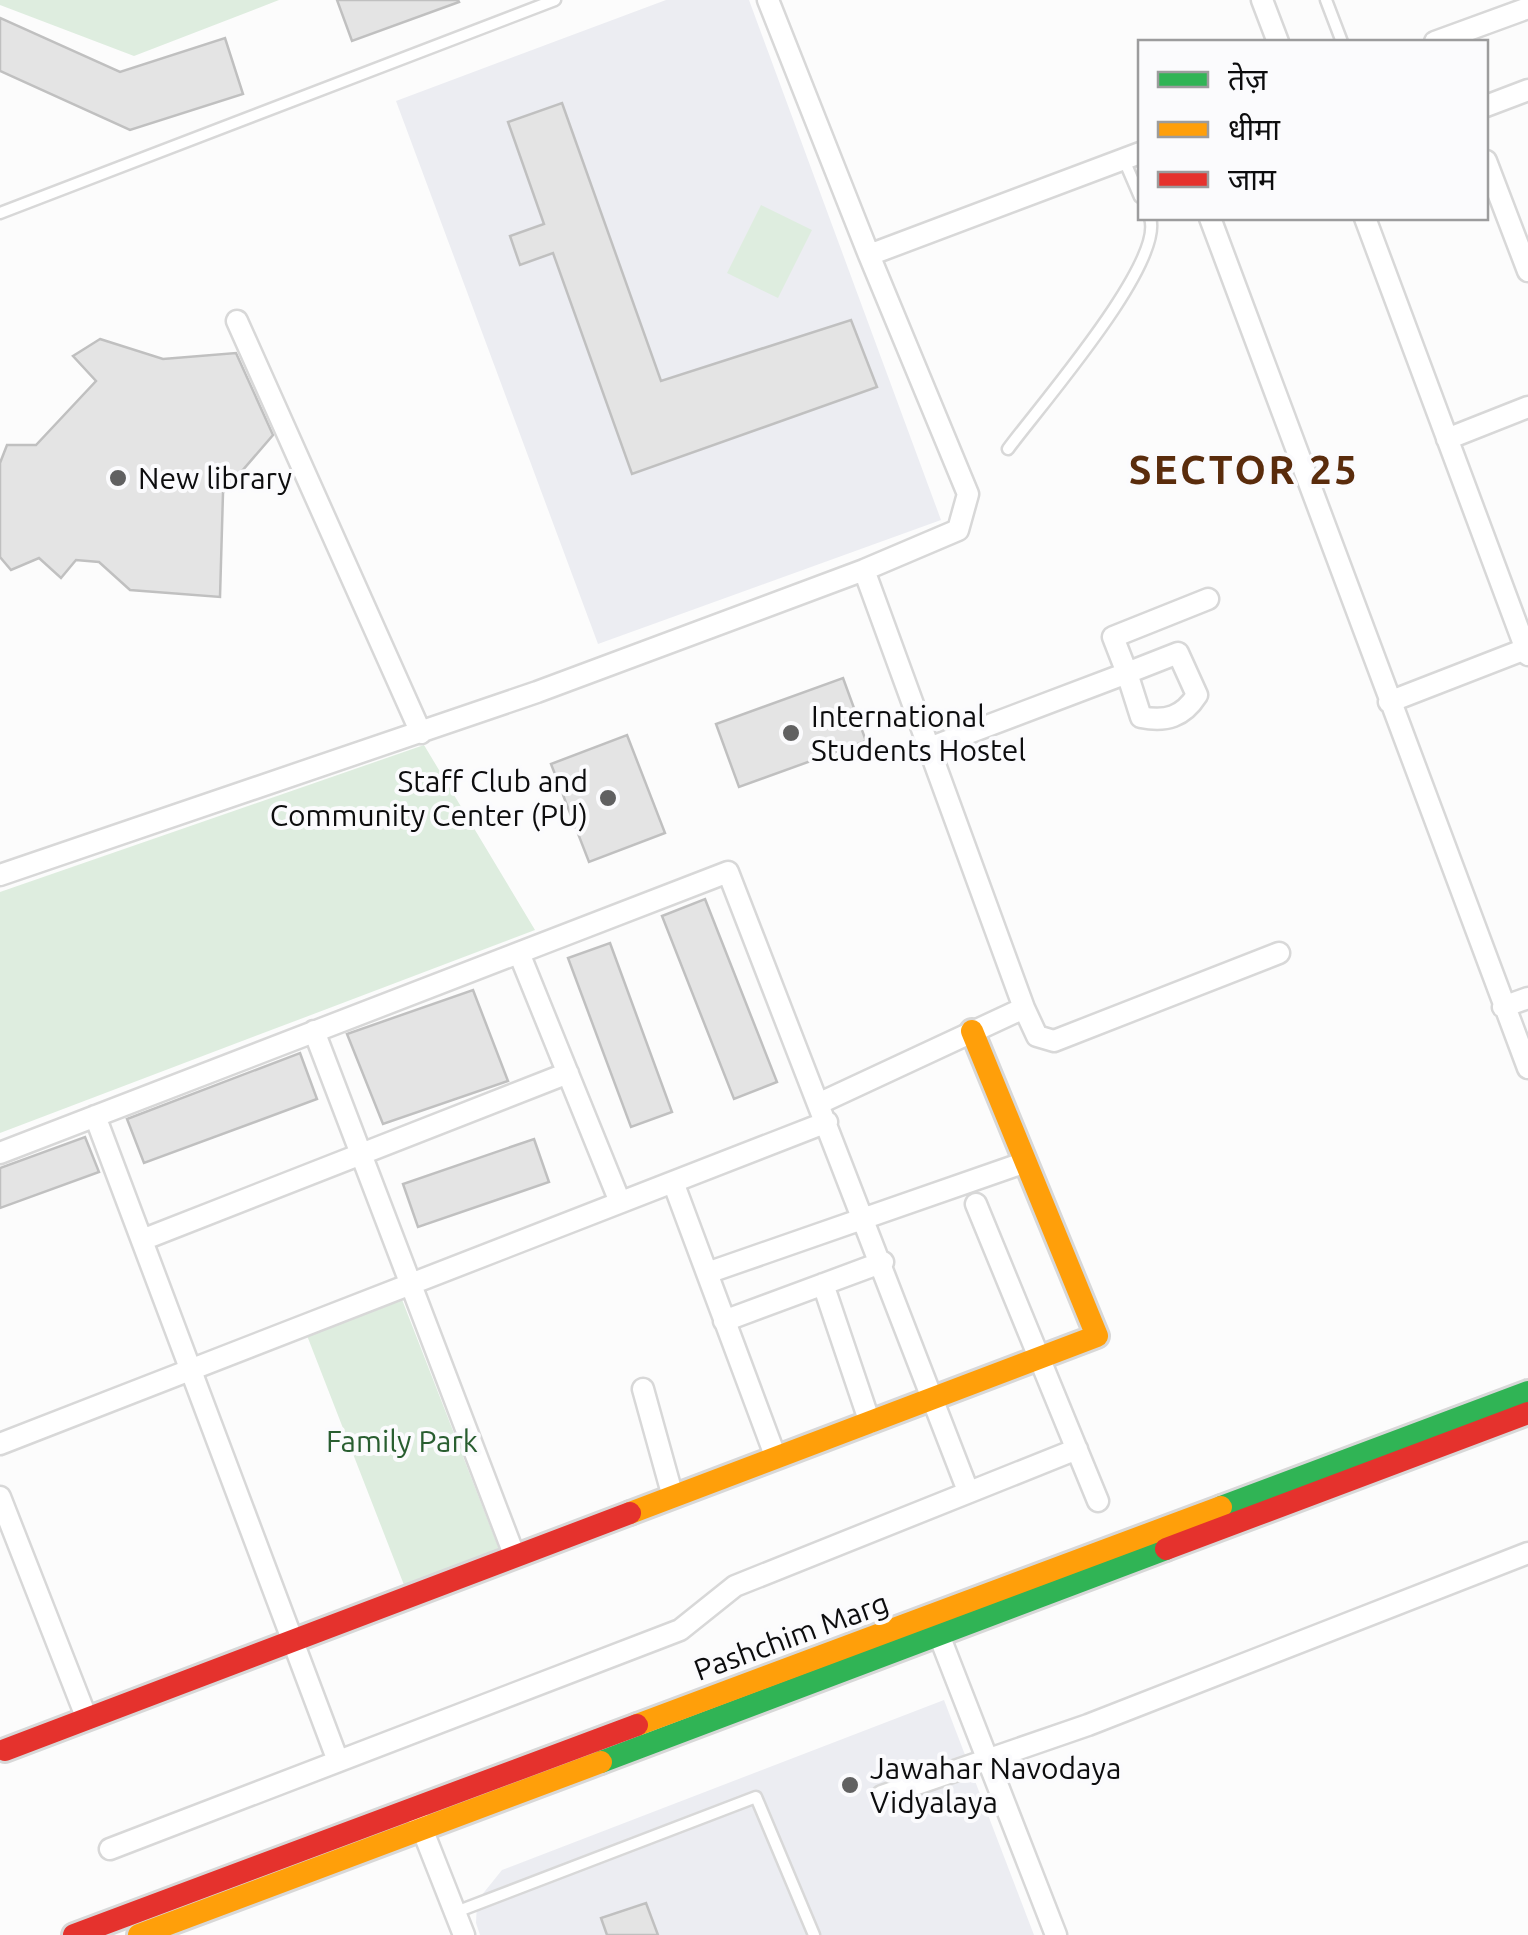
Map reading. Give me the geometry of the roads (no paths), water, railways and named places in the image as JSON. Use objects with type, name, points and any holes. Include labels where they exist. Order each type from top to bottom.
[{"type":"main road","points":[[5,1750],[1097,1336],[972,1030]]},
{"type":"main road","name":"Pashchim Marg","points":[[74,1935],[418,1819],[1528,1392]]},
{"type":"main road","points":[[139,1935],[418,1819],[938,1635],[1528,1414]]},
{"type":"street","points":[[0,875],[421,734],[864,570],[958,530],[968,494],[768,0]]},
{"type":"street","points":[[1262,0],[1277,40]]},
{"type":"street","points":[[1441,40],[1528,8]]},
{"type":"street","points":[[1488,105],[1528,90]]},
{"type":"street","points":[[869,255],[1132,156]]},
{"type":"street","points":[[1488,166],[1528,270]]},
{"type":"street","points":[[1211,220],[1528,1068]]},
{"type":"street","points":[[1366,220],[1527,651],[1388,702]]},
{"type":"street","points":[[237,321],[421,734]]},
{"type":"street","points":[[1447,439],[1528,407]]},
{"type":"street","points":[[864,570],[1037,1036],[1054,1040],[1280,953]]},
{"type":"street","points":[[929,748],[1127,673],[1113,637],[1208,599]]},
{"type":"street","points":[[0,1153],[728,872],[936,1398],[968,1491]]},
{"type":"street","points":[[519,953],[620,1202]]},
{"type":"street","points":[[1503,1007],[1528,998]]},
{"type":"street","points":[[0,1444],[673,1182],[824,1112],[972,1030],[1024,1008]]},
{"type":"street","points":[[314,1031],[516,1557]]},
{"type":"street","points":[[142,1240],[568,1073]]},
{"type":"street","points":[[95,1116],[338,1761]]},
{"type":"street","points":[[706,1272],[1026,1162]]},
{"type":"street","points":[[673,1182],[776,1458]]},
{"type":"street","points":[[976,1204],[1098,1501]]},
{"type":"street","points":[[724,1321],[883,1262]]},
{"type":"street","points":[[823,1284],[870,1423]]},
{"type":"street","points":[[644,1389],[673,1497]]},
{"type":"street","points":[[110,1849],[680,1630],[735,1586],[1077,1449]]},
{"type":"street","points":[[0,1498],[87,1719]]},
{"type":"street","points":[[882,1796],[1088,1724],[1528,1554]]},
{"type":"street","points":[[938,1635],[1056,1935]]},
{"type":"street","points":[[418,1819],[464,1935]]},
{"type":"lane","points":[[0,213],[556,0]]},
{"type":"lane","points":[[1326,0],[1341,40]]},
{"type":"lane","points":[[1132,156],[1138,187]]},
{"type":"lane","points":[[1008,449],[1117,305],[1149,247],[1150,220]]},
{"type":"lane","points":[[455,1912],[756,1797],[814,1935]]},
{"type":"place","name":"New library","points":[[118,478]]},
{"type":"place","name":"International Students Hostel","points":[[791,733]]},
{"type":"place","name":"Staff Club and Community Center (PU)","points":[[608,798]]},
{"type":"place","name":"Jawahar Navodaya Vidyalaya","points":[[850,1785]]},
{"type":"district","name":"SECTOR 25","points":[[1244,469]]},
{"type":"park label","name":"Family Park","points":[[402,1441]]}]
